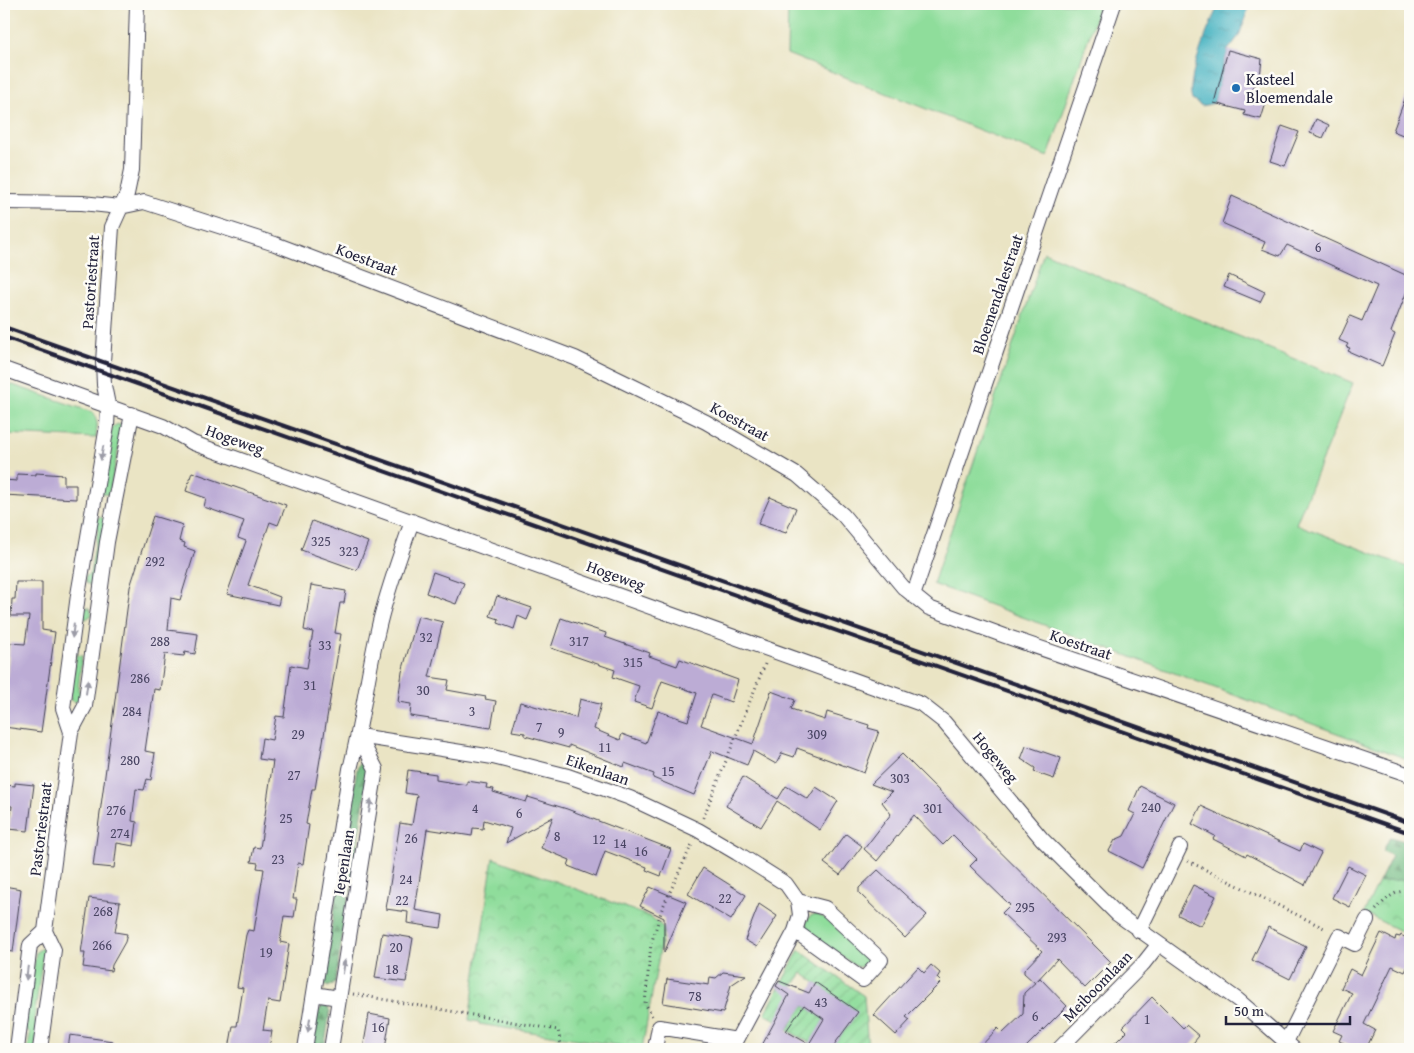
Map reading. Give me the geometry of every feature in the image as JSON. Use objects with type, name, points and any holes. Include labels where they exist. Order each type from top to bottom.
[{"type":"street","name":"Pastoriestraat","points":[[70,732],[64,708],[78,595],[107,426],[108,405],[104,385],[104,341],[112,227],[127,194],[134,150],[138,4]]},
{"type":"street","name":"Bloemendalestraat","points":[[913,596],[1114,4]]},
{"type":"street","name":"Koestraat","points":[[4,202],[82,203],[120,207],[144,202],[250,235],[455,311],[574,358],[628,382],[706,422],[797,475],[843,515],[902,587],[929,608],[949,617],[1410,776]]},
{"type":"street","name":"Hogeweg","points":[[4,369],[163,426],[193,443],[921,704],[944,722],[1042,839],[1117,914],[1158,945],[1238,1000],[1290,1045],[1338,936]]},
{"type":"street","name":"Pastoriestraat","points":[[40,1049],[54,950],[45,931],[70,732],[84,706],[113,508],[132,414]]},
{"type":"street","points":[[93,505],[113,508]]},
{"type":"street","name":"Iepenlaan","points":[[305,1049],[350,769],[359,736],[378,628],[412,521]]},
{"type":"street","points":[[78,595],[100,596]]},
{"type":"street","name":"Iepenlaan","points":[[331,1049],[376,768],[359,736]]},
{"type":"street","name":"Eikenlaan","points":[[359,736],[493,757],[568,776],[603,788],[644,804],[714,838],[786,884],[798,901]]},
{"type":"street","points":[[1139,931],[1178,851]]},
{"type":"street","points":[[655,1049],[658,1027],[734,1045],[795,931],[800,915],[798,901],[826,908],[881,960],[863,980],[795,931]]},
{"type":"street","points":[[1338,936],[1355,944],[1367,920]]},
{"type":"street","points":[[17,1049],[30,945],[45,931]]},
{"type":"street","name":"Meiboomlaan","points":[[1059,1049],[1130,977],[1158,945]]},
{"type":"street","points":[[314,994],[339,998]]},
{"type":"path","points":[[1178,851],[1338,936]]},
{"type":"path","points":[[1389,896],[1406,890],[1410,892]]},
{"type":"path","points":[[339,998],[346,993],[558,1030],[562,1049]]},
{"type":"green space","points":[[788,4],[1100,4],[1048,157],[787,54]]},
{"type":"green space","points":[[1044,252],[1180,312],[1353,383],[1296,524],[1410,568],[1410,760],[933,584]]},
{"type":"green space","points":[[4,382],[92,412],[97,421],[96,438],[4,434]]},
{"type":"green space","points":[[118,424],[123,427],[109,495],[101,493],[112,427]]},
{"type":"green space","points":[[101,517],[106,520],[95,584],[90,585],[86,583],[85,577],[90,573],[98,530],[94,524],[97,518]]},
{"type":"green space","points":[[83,607],[90,608],[92,615],[82,619],[77,655],[82,656],[78,690],[82,695],[80,700],[75,702],[70,700]]},
{"type":"green space","points":[[364,762],[369,771],[335,983],[328,987],[324,984],[323,978],[357,769],[359,764]]},
{"type":"green space","points":[[1390,837],[1410,843],[1410,879],[1379,882],[1392,856],[1383,851]]},
{"type":"green space","points":[[493,858],[651,917],[664,928],[642,1049],[479,1024],[479,1022],[469,1020]]},
{"type":"green space","points":[[1410,879],[1410,936],[1364,913],[1379,882]]},
{"type":"green space","points":[[816,914],[827,919],[868,957],[867,965],[857,967],[808,932],[806,922],[810,916]]},
{"type":"green space","points":[[42,948],[46,950],[47,957],[42,961],[34,1020],[38,1025],[35,1049],[28,1049],[30,1033],[25,1028],[36,952]]},
{"type":"green space","points":[[799,950],[864,996],[868,1049],[821,1049],[787,1030],[794,1020],[780,1012],[776,1020],[765,1014]],"holes":[[[802,973],[857,1012],[836,1042],[818,1030],[824,1019],[804,1005],[801,1009],[788,993]]]},
{"type":"green space","points":[[322,1006],[328,1007],[330,1012],[324,1049],[312,1049],[317,1014]]},
{"type":"water","points":[[1219,4],[1250,4],[1239,36],[1228,50],[1214,103],[1202,106],[1192,100],[1192,79],[1200,52]]},
{"type":"building","name":"Kasteel Bloemendale","points":[[1228,50],[1262,59],[1260,77],[1256,78],[1251,98],[1266,103],[1261,119],[1244,115],[1245,111],[1214,103]]},
{"type":"building","points":[[1410,88],[1410,138],[1393,131]]},
{"type":"building","points":[[1316,119],[1329,125],[1323,138],[1310,133]]},
{"type":"building","points":[[1282,126],[1299,132],[1285,166],[1270,161]]},
{"type":"building","points":[[1232,196],[1410,277],[1410,283],[1391,332],[1395,334],[1382,366],[1348,351],[1350,348],[1346,347],[1348,344],[1339,340],[1350,316],[1362,321],[1377,286],[1287,245],[1280,256],[1262,249],[1265,242],[1222,223]]},
{"type":"building","points":[[1229,275],[1265,292],[1260,302],[1224,287]]},
{"type":"building","points":[[192,472],[286,505],[278,525],[270,522],[248,585],[280,597],[278,605],[227,594],[246,541],[238,538],[244,521],[204,507],[206,498],[186,491]]},
{"type":"building","points":[[36,473],[64,475],[64,485],[76,485],[76,499],[4,495],[4,480],[17,481],[17,474],[36,475]]},
{"type":"building","points":[[770,497],[796,508],[786,533],[758,524]]},
{"type":"building","points":[[153,516],[183,525],[179,541],[185,543],[184,547],[195,551],[180,600],[171,598],[168,630],[198,634],[195,654],[185,652],[184,656],[165,654],[160,690],[154,689],[145,751],[155,753],[151,780],[147,779],[144,790],[136,789],[132,821],[137,822],[134,846],[117,843],[114,868],[93,866],[130,587]]},
{"type":"building","points":[[312,521],[368,542],[357,570],[301,550]]},
{"type":"building","points":[[433,572],[464,583],[456,604],[426,593]]},
{"type":"building","points":[[16,582],[42,582],[42,630],[55,632],[41,732],[4,727],[7,703],[4,702],[4,679],[7,680],[10,643],[25,644],[29,616],[11,616]]},
{"type":"building","points":[[311,585],[346,591],[344,603],[340,603],[335,633],[341,634],[315,789],[312,789],[306,824],[309,825],[303,864],[298,863],[293,899],[297,899],[294,917],[284,916],[280,942],[289,944],[280,1003],[268,1001],[263,1030],[272,1031],[269,1049],[229,1049],[233,1026],[237,1026],[243,988],[237,987],[246,935],[248,930],[254,931],[264,869],[257,868],[258,863],[251,862],[254,847],[260,848],[273,761],[259,759],[262,738],[272,740],[276,716],[284,717],[291,665],[307,668],[313,632],[304,630]]},
{"type":"building","points":[[497,596],[532,608],[527,620],[518,616],[514,629],[498,623],[499,619],[490,616]]},
{"type":"building","points":[[418,616],[443,622],[429,677],[449,680],[447,690],[486,697],[485,699],[496,701],[491,728],[410,716],[411,704],[398,702],[402,672]]},
{"type":"building","points":[[561,618],[606,633],[605,637],[650,653],[649,656],[677,666],[680,659],[738,680],[731,702],[712,695],[701,725],[753,744],[771,691],[795,700],[791,709],[825,720],[827,712],[869,725],[868,728],[879,731],[864,773],[797,748],[794,757],[782,753],[776,764],[753,751],[747,765],[712,751],[694,795],[653,778],[654,774],[625,763],[624,767],[569,745],[569,748],[525,736],[525,733],[512,731],[520,702],[576,718],[580,699],[601,704],[594,729],[620,740],[622,734],[646,743],[658,711],[688,721],[697,693],[662,681],[652,708],[634,702],[639,686],[613,677],[615,670],[551,648]]},
{"type":"building","points":[[1026,746],[1061,758],[1054,779],[1034,772],[1035,768],[1021,759]]},
{"type":"building","points":[[902,754],[1111,962],[1085,988],[1057,959],[1035,983],[1024,973],[1024,970],[1042,951],[1002,913],[1010,905],[970,866],[977,859],[953,835],[943,845],[914,815],[877,861],[864,849],[891,814],[882,802],[892,792],[871,784]]},
{"type":"building","points":[[408,770],[436,774],[436,780],[467,785],[467,781],[487,784],[486,788],[494,789],[493,792],[526,802],[528,797],[567,809],[671,849],[661,876],[646,870],[647,867],[605,851],[596,877],[568,866],[570,860],[541,848],[553,817],[506,843],[511,828],[484,820],[483,829],[473,828],[472,836],[427,829],[415,910],[443,915],[441,928],[407,923],[408,912],[386,909],[400,823],[412,825],[417,795],[405,793]]},
{"type":"building","points":[[743,777],[778,799],[786,786],[808,799],[816,787],[838,801],[820,830],[777,801],[761,827],[726,806]]},
{"type":"building","points":[[15,783],[34,785],[28,831],[9,829],[12,806],[4,805],[4,791],[6,785],[15,786]]},
{"type":"building","points":[[1140,786],[1174,803],[1142,868],[1109,851],[1115,840],[1124,836],[1135,814],[1129,811]]},
{"type":"building","points":[[1201,806],[1300,851],[1303,844],[1321,853],[1305,885],[1247,854],[1246,856],[1213,839],[1215,836],[1192,824]]},
{"type":"building","points":[[846,834],[862,846],[840,875],[824,863]]},
{"type":"building","points":[[1348,866],[1366,875],[1350,907],[1332,898]]},
{"type":"building","points":[[703,868],[746,895],[731,920],[688,894]]},
{"type":"building","points":[[878,870],[927,915],[905,938],[859,893],[859,888]]},
{"type":"building","points":[[1193,885],[1216,896],[1201,926],[1178,915]]},
{"type":"building","points":[[4,886],[21,889],[13,952],[4,951]]},
{"type":"building","points":[[650,887],[686,902],[664,953],[664,918],[640,906]]},
{"type":"building","points":[[89,898],[120,902],[115,932],[127,934],[111,971],[83,967],[85,953],[81,953]]},
{"type":"building","points":[[759,904],[777,916],[757,947],[745,940]]},
{"type":"building","points":[[1268,927],[1306,946],[1290,979],[1252,960]]},
{"type":"building","points":[[382,933],[413,938],[406,982],[375,978]]},
{"type":"building","points":[[1381,933],[1395,940],[1396,936],[1400,937],[1401,935],[1410,940],[1410,961],[1405,972],[1392,966],[1364,1024],[1375,1030],[1366,1049],[1356,1049],[1339,1041],[1342,1035],[1333,1031],[1352,993],[1341,988],[1350,969],[1361,975]]},
{"type":"building","points":[[931,965],[940,973],[937,978],[941,982],[906,1017],[910,1020],[896,1035],[874,1015],[918,967],[924,973]]},
{"type":"building","points":[[723,972],[746,975],[731,985],[723,1013],[663,1003],[667,979],[709,985],[710,977],[716,978]]},
{"type":"building","points":[[1040,978],[1067,1006],[1024,1049],[978,1049],[998,1028],[1003,1033],[1023,1014],[1024,993]]},
{"type":"building","points":[[779,981],[809,993],[815,982],[858,1012],[831,1049],[760,1049],[789,995],[776,986]],"holes":[[[804,1005],[824,1019],[809,1044],[786,1031]]]},
{"type":"building","points":[[1152,997],[1183,1028],[1186,1025],[1199,1036],[1188,1049],[1109,1049],[1127,1031],[1123,1027]]},
{"type":"building","points":[[369,1014],[390,1018],[385,1049],[363,1049]]},
{"type":"building","points":[[70,1035],[113,1041],[112,1049],[68,1049]]},
{"type":"railway","points":[[4,327],[1410,823]]},
{"type":"railway","points":[[4,337],[1410,833]]},
{"type":"place","name":"Kasteel Bloemendale","points":[[1236,88]]}]
